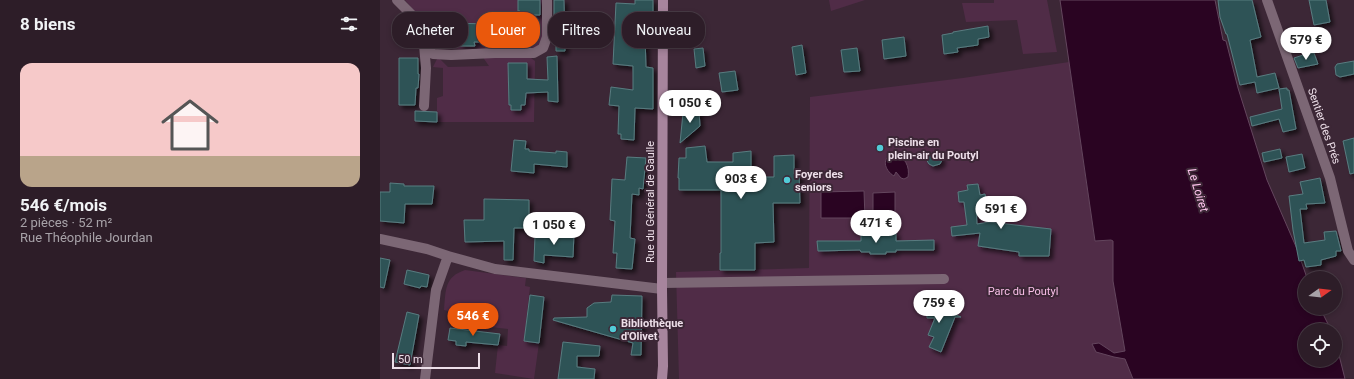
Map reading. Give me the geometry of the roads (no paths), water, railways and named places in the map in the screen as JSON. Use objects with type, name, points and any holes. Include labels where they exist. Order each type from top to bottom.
[{"type":"main road","name":"Rue du Général de Gaulle","points":[[662,379],[663,0]]},
{"type":"street","points":[[397,0],[409,12]]},
{"type":"street","points":[[427,48],[433,54],[451,55],[534,53],[543,48],[547,37],[547,0]]},
{"type":"street","name":"Sentier des Prés","points":[[1267,0],[1330,178],[1348,251],[1354,260]]},
{"type":"street","points":[[424,48],[426,68],[424,106]]},
{"type":"street","points":[[380,239],[427,249],[495,269],[662,286],[944,279]]},
{"type":"street","points":[[425,379],[436,290],[448,256]]},
{"type":"water","name":"Le Loiret","points":[[1060,0],[1215,0],[1223,40],[1226,41],[1238,88],[1267,180],[1297,249],[1305,271],[1298,271],[1298,315],[1324,315],[1328,323],[1298,323],[1298,367],[1342,367],[1345,379],[1133,379],[1125,359],[1096,352],[1092,344],[1099,343],[1114,353],[1125,351],[1113,281],[1113,241],[1095,241]]},
{"type":"water","points":[[894,154],[901,157],[906,162],[908,177],[904,179],[901,178],[896,172],[894,176],[886,167],[885,164],[887,158]]},
{"type":"water","points":[[864,191],[865,218],[821,218],[821,192]]},
{"type":"water","points":[[895,192],[895,218],[873,219],[873,193]]},
{"type":"place","name":"Piscine en plein-air du Poutyl","points":[[880,148]]},
{"type":"place","name":"Foyer des seniors","points":[[787,180]]},
{"type":"place","name":"Bibliothèque d'Olivet","points":[[613,329]]},
{"type":"park label","name":"Parc du Poutyl","points":[[1023,291]]}]
